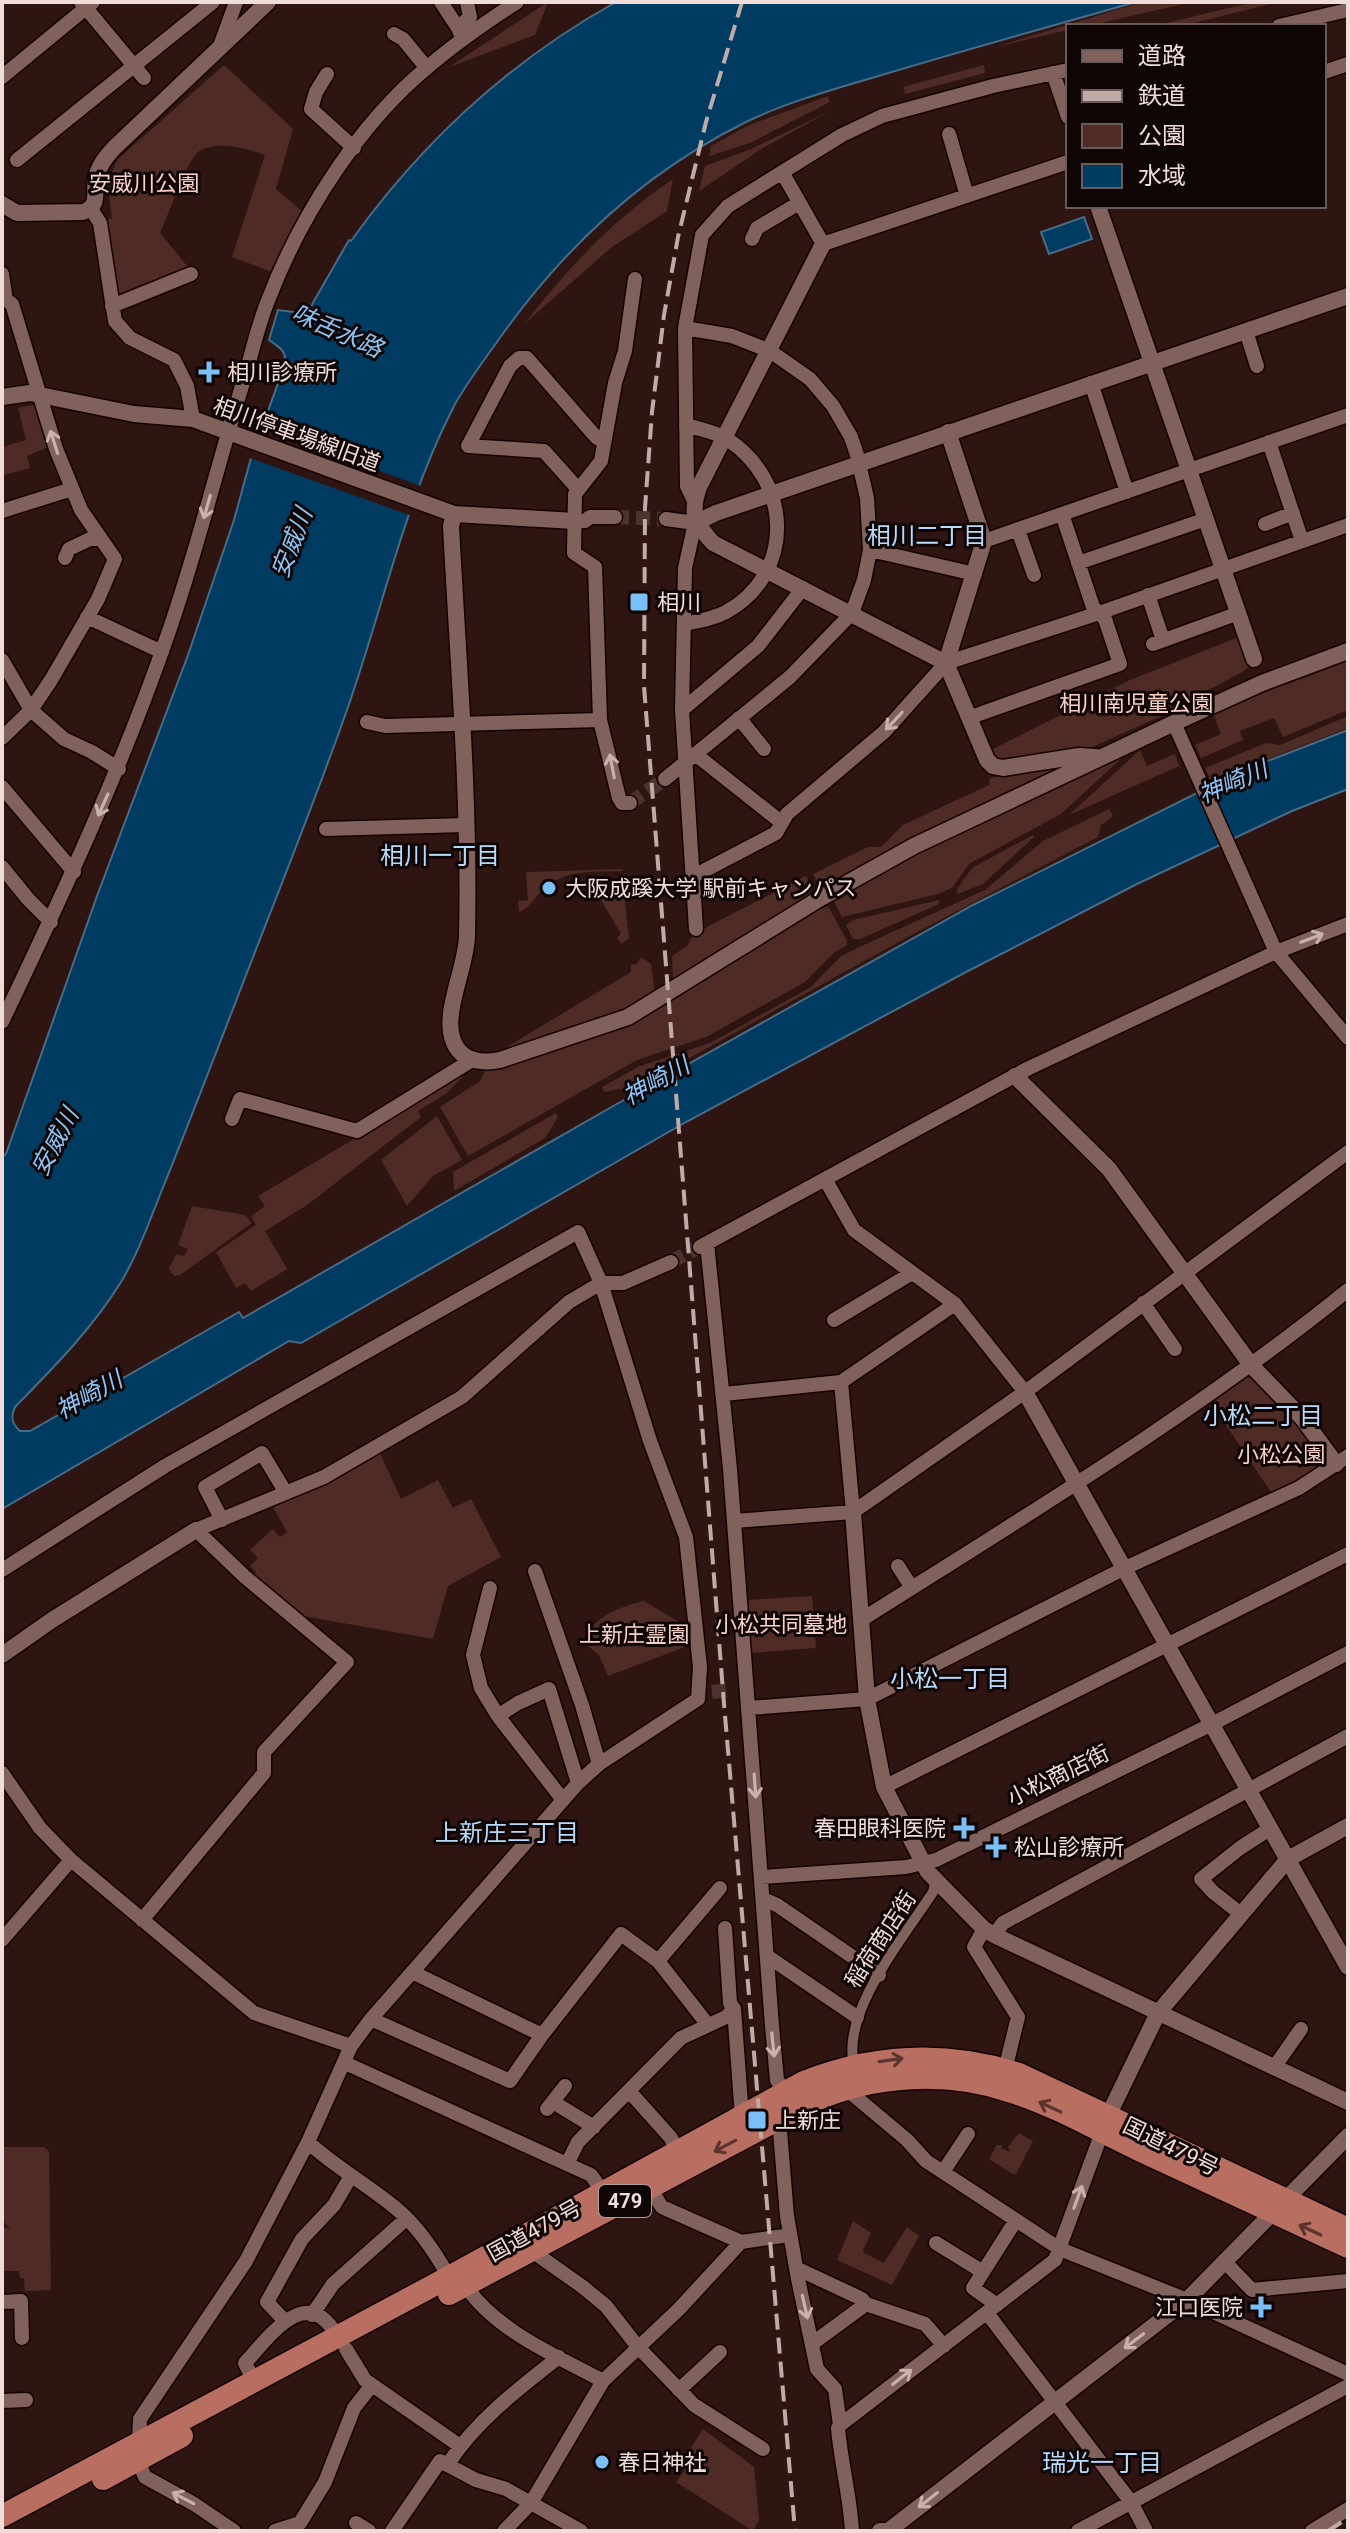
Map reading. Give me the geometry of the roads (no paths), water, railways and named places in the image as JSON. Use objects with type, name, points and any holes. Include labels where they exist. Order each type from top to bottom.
[{"type":"highway","name":"国道479号","points":[[2,2516],[138,2452],[342,2343],[457,2281],[603,2192],[785,2092],[826,2073],[899,2059],[966,2061],[1036,2081],[1105,2124]]},
{"type":"highway","name":"国道479号","points":[[457,2281],[532,2251],[811,2102],[845,2088],[913,2078],[973,2082],[1105,2124],[1279,2206],[1348,2247]]},
{"type":"highway","name":"国道479号","points":[[1279,2206],[1348,2229]]},
{"type":"highway","name":"国道479号","points":[[3,2531],[254,2381],[342,2343]]},
{"type":"street","points":[[17,160],[213,2]]},
{"type":"street","points":[[219,49],[236,2]]},
{"type":"street","points":[[4,211],[57,213],[91,209],[96,203],[95,180],[102,161],[268,2]]},
{"type":"street","points":[[441,2],[460,34]]},
{"type":"street","points":[[460,34],[470,17],[467,2]]},
{"type":"street","points":[[2,1022],[6,1003],[51,922],[119,769],[162,652],[231,434],[268,299],[286,258],[313,208],[372,124],[460,34],[517,2]]},
{"type":"street","points":[[2,77],[86,4],[144,78]]},
{"type":"street","points":[[1288,24],[1348,10]]},
{"type":"street","points":[[394,34],[403,39],[426,67]]},
{"type":"street","points":[[1326,71],[1348,64]]},
{"type":"street","points":[[696,929],[690,760],[682,710],[685,568],[695,523],[694,501],[687,486],[685,328],[702,235],[728,206],[842,135],[882,116],[1061,71],[1066,104]]},
{"type":"street","points":[[327,74],[316,92],[311,109],[354,148]]},
{"type":"street","points":[[949,134],[967,196]]},
{"type":"street","points":[[694,501],[823,244],[1066,163]]},
{"type":"street","points":[[782,172],[823,244]]},
{"type":"street","points":[[752,239],[757,228],[799,203]]},
{"type":"street","points":[[1099,208],[1254,659]]},
{"type":"street","points":[[91,209],[100,223],[115,321],[121,331],[174,360],[187,386],[193,419]]},
{"type":"street","points":[[2,274],[4,301],[12,304],[56,449],[81,510],[115,559],[87,617],[31,710],[2,738]]},
{"type":"street","points":[[112,306],[191,274]]},
{"type":"street","points":[[578,489],[601,461],[625,351],[635,279]]},
{"type":"street","points":[[666,519],[695,523],[858,463],[1348,296]]},
{"type":"street","points":[[665,779],[790,677],[852,613],[864,580],[870,550],[867,498],[851,437],[833,406],[810,379],[770,351],[732,336],[685,328]]},
{"type":"street","points":[[1246,331],[1257,366]]},
{"type":"street","points":[[604,442],[596,437],[527,358],[519,358],[510,366],[468,446],[544,451],[578,489],[583,519],[574,553],[595,567],[600,720],[619,798],[622,803],[630,803]]},
{"type":"street","points":[[1091,383],[1127,492]]},
{"type":"street","name":"相川停車場線旧道","points":[[2,397],[40,394],[134,414],[193,419],[454,514],[583,519]]},
{"type":"street","points":[[984,541],[1348,415]]},
{"type":"street","points":[[684,624],[709,619],[741,602],[767,570],[778,532],[778,514],[772,493],[753,461],[725,437],[686,425]]},
{"type":"street","points":[[692,877],[776,833],[787,814],[884,732],[946,663],[984,541],[948,432]]},
{"type":"street","points":[[1269,442],[1302,541]]},
{"type":"street","points":[[2,511],[72,489]]},
{"type":"street","points":[[1265,524],[1293,513]]},
{"type":"street","points":[[454,514],[451,526],[462,725],[467,938],[450,1028],[457,1049],[472,1060],[484,1062],[500,1060],[628,1017],[865,871],[1102,757],[1177,730],[1262,683],[1348,651]]},
{"type":"street","points":[[971,717],[1120,664],[1105,619],[1093,607],[1062,514]]},
{"type":"street","points":[[583,519],[615,517]]},
{"type":"street","points":[[1078,563],[1206,519]]},
{"type":"street","points":[[695,523],[713,543],[946,663],[987,760],[997,768],[1079,756],[1102,757]]},
{"type":"street","points":[[946,663],[1348,525]]},
{"type":"street","points":[[1018,530],[1034,575]]},
{"type":"street","points":[[65,558],[69,549],[90,539],[100,539]]},
{"type":"street","points":[[870,550],[975,574]]},
{"type":"street","points":[[682,710],[758,646],[803,588]]},
{"type":"street","points":[[1148,595],[1158,642],[1239,613]]},
{"type":"street","points":[[87,617],[162,652]]},
{"type":"street","points":[[2,660],[31,710],[64,739],[119,769]]},
{"type":"street","points":[[739,718],[764,749]]},
{"type":"street","points":[[367,722],[385,726],[600,720]]},
{"type":"street","points":[[1177,730],[1276,952],[1348,1038]]},
{"type":"street","points":[[690,760],[781,822]]},
{"type":"street","points":[[2,787],[74,872]]},
{"type":"street","points":[[326,829],[465,825]]},
{"type":"street","points":[[2,867],[51,922]]},
{"type":"street","points":[[785,2092],[777,2080],[724,1394],[703,1245],[1015,1076],[1276,952],[1348,924]]},
{"type":"street","points":[[232,1119],[240,1099],[357,1131],[472,1060]]},
{"type":"street","points":[[749,1708],[867,1699],[1125,1568],[1299,1488],[1343,1464],[1251,1365],[1109,1169],[1015,1076]]},
{"type":"street","points":[[734,1521],[853,1512],[1025,1392],[1348,1152]]},
{"type":"street","points":[[825,1179],[854,1230],[955,1304],[1025,1392],[1288,1859],[1342,1940],[1348,1967]]},
{"type":"street","points":[[2,1570],[178,1458],[578,1232],[601,1283],[650,1441],[686,1537],[700,1667],[698,1699]]},
{"type":"street","points":[[2,1655],[196,1530],[324,1477],[462,1397],[569,1302],[601,1283],[623,1283],[671,1262]]},
{"type":"street","points":[[834,1320],[912,1273]]},
{"type":"street","points":[[861,1620],[1077,1483],[1251,1365],[1348,1290]]},
{"type":"street","points":[[1143,1303],[1175,1349]]},
{"type":"street","points":[[724,1394],[841,1382],[955,1304]]},
{"type":"street","points":[[841,1382],[867,1699],[884,1787],[923,1864],[989,1932],[1348,2102]]},
{"type":"street","points":[[222,1520],[205,1487],[262,1453],[286,1493]]},
{"type":"street","points":[[142,1920],[234,1813],[264,1773],[264,1752],[347,1662],[244,1576],[196,1530]]},
{"type":"street","points":[[884,1787],[1348,1554]]},
{"type":"street","points":[[898,1566],[912,1588]]},
{"type":"street","points":[[535,1571],[582,1705],[599,1764]]},
{"type":"street","points":[[490,1588],[473,1655],[481,1688],[498,1716],[522,1743],[563,1800]]},
{"type":"street","name":"小松商店街","points":[[762,1877],[906,1867],[936,1860],[1348,1653]]},
{"type":"street","points":[[730,1690],[747,1688]]},
{"type":"street","points":[[498,1716],[549,1689],[578,1783]]},
{"type":"street","points":[[234,2531],[145,2477],[138,2452],[140,2419],[246,2261],[308,2142],[351,2046],[371,2019],[578,1783],[599,1764],[712,1692]]},
{"type":"street","points":[[1005,2070],[1018,2017],[974,1947],[989,1932],[1348,1736]]},
{"type":"street","points":[[2,1773],[40,1828],[71,1860],[254,2013],[351,2046]]},
{"type":"street","points":[[840,2425],[1055,2260],[1105,2124],[1158,2013],[1288,1859],[1348,1826]]},
{"type":"street","points":[[1241,1914],[1201,1879],[1271,1828]]},
{"type":"street","points":[[2,1940],[71,1860]]},
{"type":"street","name":"稲荷商店街","points":[[854,2066],[851,2049],[859,2008],[933,1892],[936,1880]]},
{"type":"street","points":[[658,1961],[720,1888]]},
{"type":"street","points":[[763,1899],[777,1905],[879,1975]]},
{"type":"street","points":[[725,1928],[742,2117]]},
{"type":"street","points":[[371,2019],[510,2081],[621,1934],[658,1961],[708,2025]]},
{"type":"street","points":[[767,1956],[857,2017]]},
{"type":"street","points":[[412,1972],[542,2035]]},
{"type":"street","points":[[567,2164],[578,2142],[681,2038],[726,2017],[734,2009]]},
{"type":"street","points":[[1275,2066],[1301,2029]]},
{"type":"street","points":[[345,2063],[591,2175],[603,2192]]},
{"type":"street","points":[[565,2086],[550,2106],[594,2127]]},
{"type":"street","points":[[845,2088],[907,2140],[926,2161],[1060,2249],[1187,2300],[1348,2374]]},
{"type":"street","points":[[629,2091],[671,2138],[677,2152]]},
{"type":"street","points":[[779,2119],[790,2235],[817,2369],[835,2389],[843,2477],[852,2531]]},
{"type":"street","points":[[943,2172],[968,2134]]},
{"type":"street","points":[[880,2531],[888,2531],[1187,2300],[1348,2136]]},
{"type":"street","points":[[308,2142],[406,2219],[478,2305],[511,2330],[603,2381]]},
{"type":"street","points":[[284,2320],[267,2302],[302,2239],[334,2205],[351,2176]]},
{"type":"street","points":[[649,2187],[662,2207],[741,2242],[790,2235]]},
{"type":"street","points":[[312,2315],[333,2284],[406,2219]]},
{"type":"street","points":[[1016,2220],[973,2288],[992,2309],[1054,2401],[1131,2502],[1146,2531]]},
{"type":"street","points":[[504,2531],[531,2503],[603,2381],[679,2309],[741,2242]]},
{"type":"street","points":[[936,2243],[983,2272]]},
{"type":"street","points":[[532,2251],[606,2306],[638,2347],[694,2405],[763,2449]]},
{"type":"street","points":[[1224,2261],[1252,2290],[1348,2281]]},
{"type":"street","points":[[796,2268],[862,2299],[866,2304],[925,2324],[944,2346]]},
{"type":"street","points":[[2,2302],[21,2301],[22,2338]]},
{"type":"street","points":[[813,2343],[866,2304]]},
{"type":"street","points":[[254,2381],[245,2363],[284,2320],[299,2313],[312,2315],[329,2323],[365,2380],[460,2446]]},
{"type":"street","points":[[679,2390],[720,2352]]},
{"type":"street","points":[[448,2464],[490,2414],[559,2357]]},
{"type":"street","points":[[275,2531],[300,2523],[325,2482],[354,2408],[372,2385]]},
{"type":"street","points":[[1078,2531],[1348,2386]]},
{"type":"street","points":[[2,2401],[26,2400]]},
{"type":"street","points":[[392,2531],[440,2461],[531,2503],[581,2531]]},
{"type":"street","points":[[1312,2531],[1348,2509]]},
{"type":"water","points":[[616,2],[1136,2],[833,89],[748,121],[711,141],[641,188],[578,244],[522,308],[459,398],[437,442],[408,517],[334,746],[139,1247],[121,1282],[98,1316],[15,1407],[12,1417],[17,1428],[30,1431],[239,1312],[243,1318],[973,905],[1239,772],[1348,730],[1348,789],[1292,811],[1137,884],[968,971],[686,1122],[301,1343],[289,1341],[2,1509],[2,1157],[6,1154],[97,896],[188,655],[234,520],[251,458],[285,364],[279,347],[269,340],[278,310],[301,313],[310,308],[349,240],[407,170],[470,106],[540,50]]},
{"type":"water","points":[[1084,217],[1092,239],[1049,254],[1041,232]]},
{"type":"tunnel","points":[[615,517],[666,519]]},
{"type":"tunnel","points":[[630,803],[665,779]]},
{"type":"tunnel","points":[[671,1262],[699,1247]]},
{"type":"tunnel","points":[[712,1692],[730,1690]]},
{"type":"railway","points":[[742,2],[706,122],[678,237],[664,315],[652,412],[645,508],[644,686],[724,1704],[795,2531]]},
{"type":"railway","points":[[1328,2531],[1348,2518]]},
{"type":"place","name":"相川診療所","points":[[209,372]]},
{"type":"place","name":"相川","points":[[639,602]]},
{"type":"place","name":"大阪成蹊大学 駅前キャンパス","points":[[549,888]]},
{"type":"place","name":"春田眼科医院","points":[[964,1828]]},
{"type":"place","name":"松山診療所","points":[[996,1847]]},
{"type":"place","name":"上新庄","points":[[757,2120]]},
{"type":"place","name":"江口医院","points":[[1261,2307]]},
{"type":"place","name":"春日神社","points":[[602,2462]]},
{"type":"district","name":"相川二丁目","points":[[927,536]]},
{"type":"district","name":"相川一丁目","points":[[440,856]]},
{"type":"district","name":"小松二丁目","points":[[1263,1416]]},
{"type":"district","name":"小松一丁目","points":[[950,1679]]},
{"type":"district","name":"上新庄三丁目","points":[[507,1833]]},
{"type":"district","name":"瑞光一丁目","points":[[1102,2463]]},
{"type":"park label","name":"安威川公園","points":[[144,183]]},
{"type":"park label","name":"相川南児童公園","points":[[1136,703]]},
{"type":"park label","name":"小松公園","points":[[1281,1454]]},
{"type":"park label","name":"小松共同墓地","points":[[781,1624]]},
{"type":"park label","name":"上新庄霊園","points":[[634,1634]]},
{"type":"water label","name":"味舌水路","points":[[337,331]]},
{"type":"water label","name":"安威川","points":[[292,543]]},
{"type":"water label","name":"神崎川","points":[[1233,782]]},
{"type":"water label","name":"神崎川","points":[[656,1081]]},
{"type":"water label","name":"安威川","points":[[55,1142]]},
{"type":"water label","name":"神崎川","points":[[89,1395]]}]
